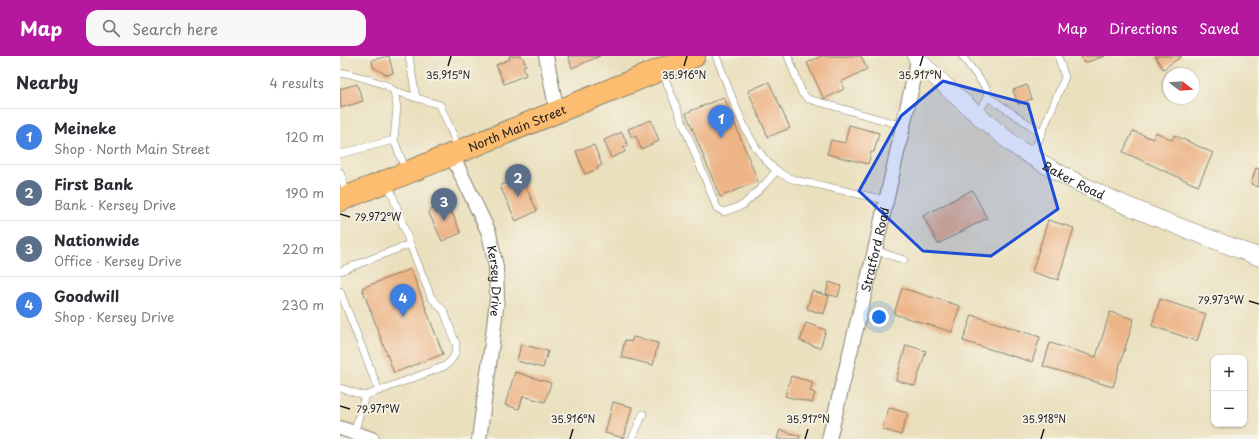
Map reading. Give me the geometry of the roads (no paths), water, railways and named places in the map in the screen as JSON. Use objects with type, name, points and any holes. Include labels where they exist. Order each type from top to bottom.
[{"type":"main road","name":"North Main Street","points":[[344,198],[694,56]]},
{"type":"street","points":[[546,56],[557,112]]},
{"type":"street","name":"Stratford Road","points":[[829,439],[920,57]]},
{"type":"street","name":"Baker Road","points":[[920,57],[977,115],[1020,150],[1069,179],[1106,197],[1259,257]]},
{"type":"street","name":"Kersey Drive","points":[[456,153],[489,233],[496,267],[494,328],[479,439]]},
{"type":"street","points":[[340,428],[372,439]]},
{"type":"lane","points":[[409,56],[416,98]]},
{"type":"lane","points":[[716,56],[746,131],[759,152],[777,170],[797,180],[887,200]]},
{"type":"lane","points":[[788,56],[802,93],[808,99],[904,126]]},
{"type":"lane","points":[[962,56],[987,89],[988,97],[977,115]]},
{"type":"lane","points":[[1032,157],[1065,77],[1058,56]]},
{"type":"lane","points":[[662,69],[718,208],[724,212],[743,205],[777,170]]},
{"type":"lane","points":[[340,74],[346,73],[374,80],[386,85],[394,91],[440,105],[456,153]]},
{"type":"lane","points":[[394,91],[397,107],[394,140],[407,173]]},
{"type":"lane","points":[[988,97],[1042,134]]},
{"type":"lane","points":[[340,154],[394,140]]},
{"type":"lane","points":[[340,172],[344,198]]},
{"type":"lane","points":[[340,388],[366,396],[445,366],[455,356],[457,350],[444,311],[431,297],[387,181]]},
{"type":"lane","points":[[340,271],[410,244]]},
{"type":"lane","points":[[875,250],[904,260]]},
{"type":"lane","points":[[340,291],[379,391]]},
{"type":"lane","points":[[354,433],[366,396]]},
{"type":"lane","points":[[632,439],[643,414]]},
{"type":"place","name":"Meineke","points":[[721,138]]},
{"type":"place","name":"First Bank","points":[[518,197]]},
{"type":"place","name":"Nationwide","points":[[444,221]]},
{"type":"place","name":"Goodwill","points":[[403,317]]}]
